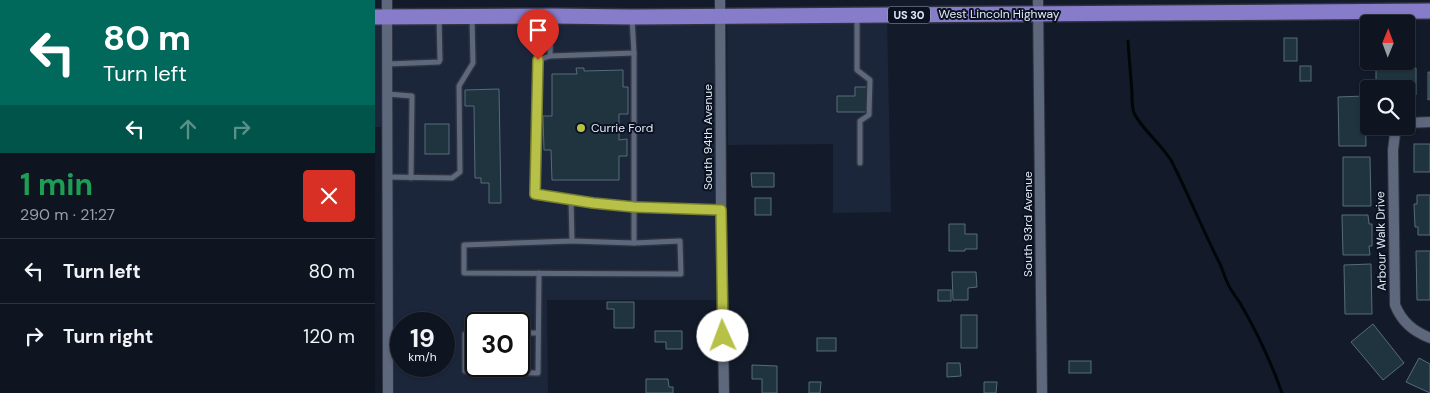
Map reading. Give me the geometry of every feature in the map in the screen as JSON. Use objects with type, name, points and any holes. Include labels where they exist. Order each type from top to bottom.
[{"type":"main road","name":"West Lincoln Highway","points":[[381,17],[857,15],[1038,7],[1430,11]]},
{"type":"street","points":[[387,0],[381,17],[387,64],[388,393]]},
{"type":"street","name":"South 94th Avenue","points":[[720,0],[724,393]]},
{"type":"street","name":"South 93rd Avenue","points":[[1038,7],[1043,393]]},
{"type":"street","points":[[1415,122],[1430,122]]},
{"type":"street","name":"Arbour Walk Drive","points":[[1395,135],[1393,150],[1395,305],[1407,326],[1430,338]]},
{"type":"lane","points":[[857,15],[857,70],[870,80],[869,115],[860,121],[860,163]]},
{"type":"lane","points":[[387,177],[452,178],[460,172],[459,86],[473,63],[472,16]]},
{"type":"lane","points":[[550,56],[551,16]]},
{"type":"lane","points":[[387,64],[439,62],[439,17]]},
{"type":"lane","points":[[632,17],[634,53],[634,243]]},
{"type":"lane","points":[[634,53],[550,56],[538,60],[535,194],[634,207],[721,210]]},
{"type":"lane","points":[[387,94],[412,96],[411,178]]},
{"type":"lane","points":[[571,199],[572,241]]},
{"type":"lane","points":[[572,241],[634,243],[680,241],[681,274],[464,273],[464,245],[572,241]]},
{"type":"lane","points":[[530,373],[538,373],[539,273]]},
{"type":"lane","points":[[530,333],[538,333]]},
{"type":"shaded area","points":[[887,17],[891,212],[833,213],[833,144],[728,145],[727,19]]},
{"type":"shaded area","points":[[722,19],[723,300],[547,300],[548,393],[385,393],[384,127],[375,127],[375,21]]},
{"type":"building","points":[[1284,38],[1297,38],[1297,61],[1284,61]]},
{"type":"building","points":[[1300,66],[1311,66],[1311,81],[1300,81]]},
{"type":"building","name":"Currie Ford","points":[[576,68],[584,68],[584,71],[623,70],[623,87],[628,87],[628,114],[619,114],[619,140],[627,139],[627,156],[619,156],[619,180],[552,180],[551,150],[544,150],[543,116],[552,116],[552,74],[577,74]]},
{"type":"building","points":[[1415,68],[1416,95],[1415,80],[1376,80],[1376,70],[1415,70]]},
{"type":"building","points":[[1428,72],[1430,72],[1430,99],[1428,100]]},
{"type":"building","points":[[855,87],[868,87],[868,112],[837,112],[837,96],[855,96]]},
{"type":"building","points":[[499,89],[501,203],[489,203],[489,183],[481,183],[481,178],[475,178],[474,106],[465,106],[465,90]]},
{"type":"building","points":[[1360,96],[1360,135],[1366,135],[1366,146],[1339,146],[1338,97]]},
{"type":"building","points":[[425,124],[449,124],[449,154],[425,154]]},
{"type":"building","points":[[1414,144],[1430,144],[1430,172],[1414,172]]},
{"type":"building","points":[[1343,157],[1370,157],[1371,206],[1343,206]]},
{"type":"building","points":[[751,173],[774,173],[774,187],[752,187]]},
{"type":"building","points":[[1417,195],[1430,195],[1430,235],[1418,235],[1418,227],[1415,227],[1414,204],[1417,204]]},
{"type":"building","points":[[755,198],[771,198],[771,215],[755,215]]},
{"type":"building","points":[[1342,215],[1368,215],[1369,224],[1372,224],[1372,246],[1369,246],[1370,255],[1343,255]]},
{"type":"building","points":[[949,224],[965,224],[965,234],[977,234],[977,249],[949,251]]},
{"type":"building","points":[[1416,251],[1430,251],[1430,300],[1417,300]]},
{"type":"building","points":[[1371,264],[1372,314],[1345,314],[1344,265]]},
{"type":"building","points":[[952,272],[976,272],[977,287],[968,288],[968,300],[953,300]]},
{"type":"building","points":[[938,290],[951,290],[951,301],[938,301]]},
{"type":"building","points":[[607,302],[634,302],[634,328],[614,328],[614,309],[607,309]]},
{"type":"building","points":[[961,315],[977,315],[977,348],[961,348]]},
{"type":"building","points":[[1373,324],[1404,363],[1383,380],[1351,342]]},
{"type":"building","points":[[655,331],[682,331],[682,349],[666,349],[666,342],[655,342]]},
{"type":"building","points":[[817,338],[836,338],[836,351],[817,351]]},
{"type":"building","points":[[1419,358],[1430,364],[1430,393],[1406,382]]},
{"type":"building","points":[[1069,361],[1091,361],[1091,373],[1069,373]]},
{"type":"building","points":[[947,363],[960,363],[961,376],[947,377]]},
{"type":"building","points":[[752,365],[777,366],[777,393],[762,393],[762,379],[752,379]]},
{"type":"building","points":[[646,379],[668,379],[669,387],[673,387],[673,393],[646,393]]},
{"type":"building","points":[[809,382],[821,382],[820,393],[809,393]]},
{"type":"building","points":[[984,382],[997,382],[996,393],[984,393]]},
{"type":"waterway","points":[[1128,41],[1134,113],[1142,126],[1165,151],[1173,164],[1229,287],[1240,303],[1263,347],[1282,393]]},
{"type":"place","name":"Currie Ford","points":[[581,128]]},
{"type":"route","points":[[538,60],[535,194],[634,207],[721,210],[723,336]]}]
